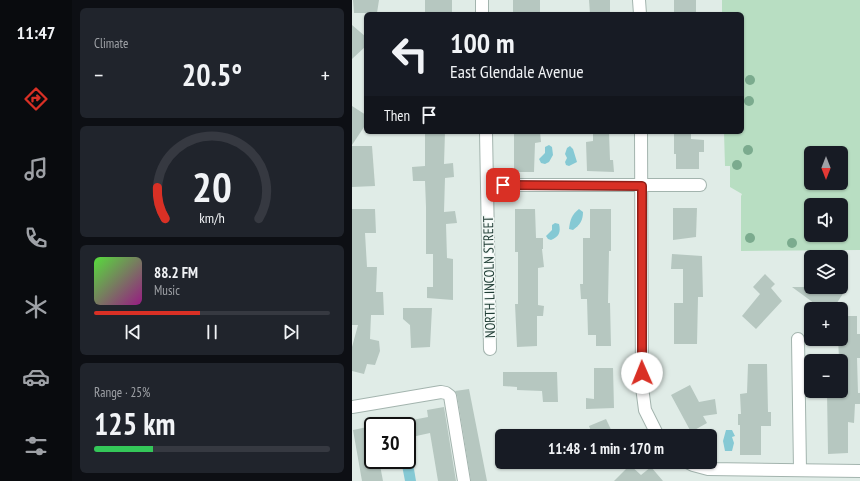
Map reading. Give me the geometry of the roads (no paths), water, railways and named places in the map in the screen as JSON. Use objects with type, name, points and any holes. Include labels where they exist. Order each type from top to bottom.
[{"type":"street","points":[[482,0],[482,12]]},
{"type":"street","points":[[639,0],[640,12]]},
{"type":"street","name":"NORTH LINCOLN STREET","points":[[486,134],[490,349]]},
{"type":"street","points":[[641,134],[642,387],[645,410],[654,429]]},
{"type":"street","points":[[487,185],[700,185]]},
{"type":"street","points":[[798,339],[800,470]]},
{"type":"street","points":[[352,407],[441,392],[446,393],[450,396],[464,481]]},
{"type":"street","points":[[708,469],[860,471]]},
{"type":"water","points":[[549,145],[552,147],[553,155],[549,162],[545,164],[541,163],[539,159],[545,153],[545,147]]},
{"type":"water","points":[[570,146],[573,149],[577,162],[569,166],[566,165],[565,162],[567,158],[565,154],[567,148]]},
{"type":"water","points":[[579,209],[583,212],[581,222],[573,230],[569,229],[572,218]]},
{"type":"water","points":[[555,223],[559,224],[559,234],[554,239],[548,239],[546,236],[552,230],[552,225]]},
{"type":"water","points":[[726,430],[732,430],[735,436],[732,437],[734,443],[732,451],[725,451],[723,441]]},
{"type":"water","points":[[403,469],[414,469],[416,481],[405,481]]}]
